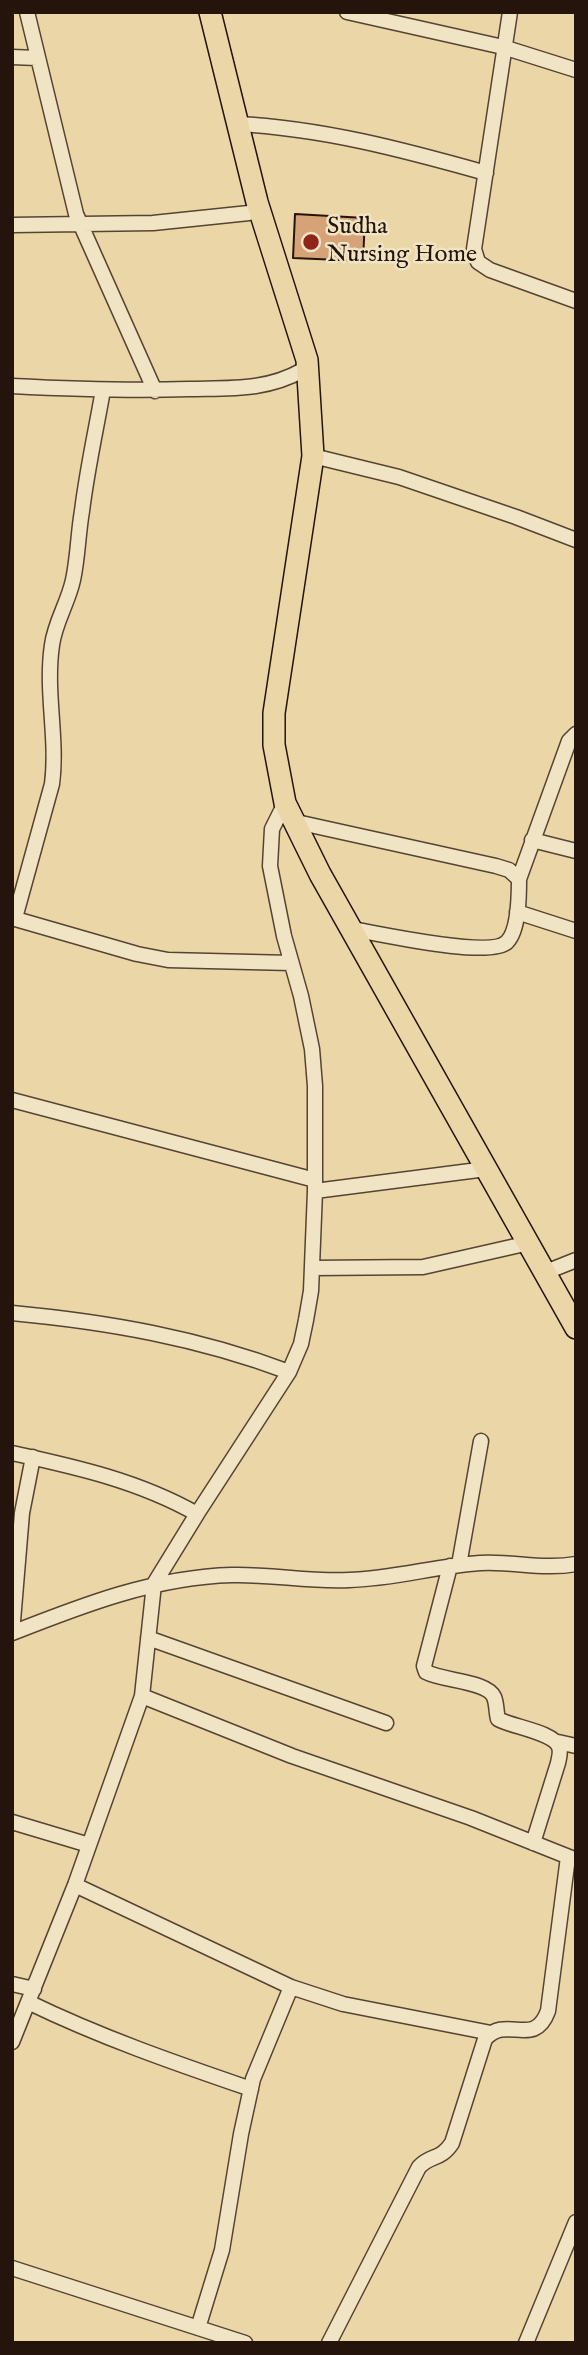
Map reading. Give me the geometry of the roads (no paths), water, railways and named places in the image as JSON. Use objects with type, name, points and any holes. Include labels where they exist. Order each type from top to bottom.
[{"type":"main road","points":[[198,12],[249,213],[296,363],[305,372]]},
{"type":"main road","points":[[209,12],[257,202],[307,360],[305,372],[312,413],[313,456],[274,713],[274,745],[289,812],[351,929],[576,1328]]},
{"type":"street","points":[[27,12],[76,214],[155,391]]},
{"type":"street","points":[[347,12],[405,18],[576,70]]},
{"type":"street","points":[[510,12],[474,249],[478,262],[490,270],[576,301]]},
{"type":"street","points":[[12,57],[37,58]]},
{"type":"street","points":[[236,124],[285,128],[362,140],[486,173]]},
{"type":"street","points":[[12,225],[153,223],[249,213]]},
{"type":"street","points":[[12,386],[155,391],[264,385],[284,381],[305,372]]},
{"type":"street","points":[[103,390],[73,579],[52,643],[49,669],[54,755],[52,784],[13,918],[136,954],[168,960],[290,963]]},
{"type":"street","points":[[313,456],[399,477],[576,540]]},
{"type":"street","points":[[351,929],[483,950],[497,948],[506,943],[517,912],[519,879],[532,840],[569,741],[576,734]]},
{"type":"street","points":[[12,2042],[75,1885],[142,1696],[154,1584],[289,1372],[306,1320],[312,1268],[315,1086],[312,1049],[290,963],[270,866],[272,829],[289,812],[496,866],[509,870],[519,879]]},
{"type":"street","points":[[532,840],[576,851]]},
{"type":"street","points":[[517,912],[576,931]]},
{"type":"street","points":[[12,1100],[315,1185],[486,1169]]},
{"type":"street","points":[[312,1268],[423,1267],[529,1243]]},
{"type":"street","points":[[546,1272],[576,1260]]},
{"type":"street","points":[[12,1313],[99,1322],[144,1330],[246,1356],[289,1372]]},
{"type":"street","points":[[481,1441],[454,1565],[425,1661],[426,1672],[436,1677],[485,1687],[493,1694],[498,1719],[558,1742],[576,1746]]},
{"type":"street","points":[[12,1453],[141,1486],[197,1514]]},
{"type":"street","points":[[33,1457],[22,1513],[12,1633],[63,1613],[154,1584],[229,1575],[347,1581],[485,1562],[547,1568],[576,1564]]},
{"type":"street","points":[[148,1638],[386,1723]]},
{"type":"street","points":[[142,1696],[292,1756],[471,1818],[572,1858],[548,2011],[544,2020],[538,2028],[528,2031],[500,2029],[491,2033],[481,2047],[452,2143],[445,2154],[426,2160],[419,2167],[329,2343]]},
{"type":"street","points":[[533,1843],[558,1763],[561,1750],[558,1742]]},
{"type":"street","points":[[12,1822],[89,1845]]},
{"type":"street","points":[[75,1885],[291,1987],[343,2004],[491,2033]]},
{"type":"street","points":[[12,1984],[79,2027],[251,2089]]},
{"type":"street","points":[[198,2328],[222,2249],[251,2089],[291,1987]]},
{"type":"street","points":[[526,2343],[576,2222]]},
{"type":"street","points":[[12,2268],[245,2343]]},
{"type":"place","name":"Sudha Nursing Home","points":[[311,242]]}]
